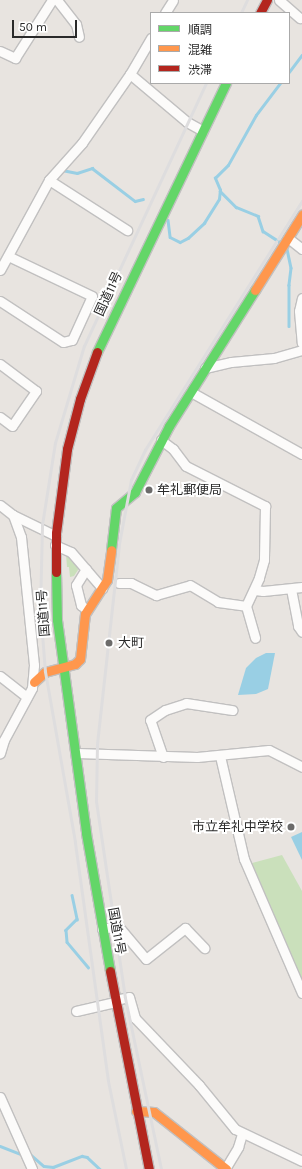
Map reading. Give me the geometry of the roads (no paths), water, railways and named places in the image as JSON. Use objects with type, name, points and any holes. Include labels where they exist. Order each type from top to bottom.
[{"type":"main road","points":[[260,12],[266,0]]},
{"type":"main road","name":"国道11号","points":[[149,1169],[136,1111],[115,1001],[86,833],[77,753],[62,668],[57,620],[55,541],[60,486],[80,399],[119,300],[226,84]]},
{"type":"main road","points":[[34,682],[44,672],[75,664],[80,659],[87,610],[107,580],[116,508],[135,492],[161,440],[302,216]]},
{"type":"main road","points":[[136,1111],[154,1112],[225,1169]]},
{"type":"street","points":[[0,51],[15,58],[52,0]]},
{"type":"street","points":[[57,0],[76,24],[79,37]]},
{"type":"street","points":[[167,12],[173,0]]},
{"type":"street","points":[[279,0],[300,18]]},
{"type":"street","points":[[0,270],[49,180],[82,143],[130,74],[150,40]]},
{"type":"street","points":[[130,74],[186,122],[203,131]]},
{"type":"street","points":[[49,180],[127,230]]},
{"type":"street","points":[[288,238],[302,249]]},
{"type":"street","points":[[0,301],[63,342],[72,340],[92,296],[8,256]]},
{"type":"street","points":[[302,298],[299,311],[302,343]]},
{"type":"street","points":[[205,368],[231,362],[269,359],[302,350]]},
{"type":"street","points":[[0,364],[36,391],[12,426],[0,417]]},
{"type":"street","points":[[191,392],[302,454]]},
{"type":"street","points":[[161,440],[173,449],[186,466],[265,506],[264,560],[255,590],[246,606],[256,638]]},
{"type":"street","points":[[0,506],[72,552],[102,588]]},
{"type":"street","points":[[0,753],[4,740],[34,682],[34,664],[21,537],[13,515]]},
{"type":"street","points":[[86,569],[76,585],[81,604],[87,610]]},
{"type":"street","points":[[119,583],[131,583],[156,595],[190,585],[218,602],[246,606]]},
{"type":"street","points":[[255,590],[291,589],[302,587]]},
{"type":"street","points":[[291,589],[298,626],[302,632]]},
{"type":"street","points":[[0,676],[27,697]]},
{"type":"street","points":[[163,757],[150,720],[165,710],[186,703],[232,710]]},
{"type":"street","points":[[77,753],[163,757],[220,756],[269,750],[302,767]]},
{"type":"street","points":[[220,756],[244,860],[302,993]]},
{"type":"street","points":[[102,930],[118,926],[146,959],[185,928],[204,948]]},
{"type":"street","points":[[76,1011],[129,997],[135,1018],[151,1038],[199,1085],[223,1117],[242,1134],[284,1151],[302,1161]]},
{"type":"street","points":[[0,1097],[32,1169]]},
{"type":"street","points":[[225,1169],[238,1147],[242,1134]]},
{"type":"water","points":[[266,653],[275,653],[268,689],[256,694],[238,695],[246,668],[256,658]]},
{"type":"water","points":[[302,832],[302,860],[291,837]]},
{"type":"waterway","points":[[290,71],[302,55]]},
{"type":"waterway","points":[[168,220],[170,237],[180,242],[188,238],[204,223],[219,199],[220,190],[215,178],[228,165],[256,115],[279,84]]},
{"type":"waterway","points":[[62,170],[77,173],[92,168],[135,201],[143,199]]},
{"type":"waterway","points":[[220,191],[236,207],[258,216],[263,231],[280,242]]},
{"type":"waterway","points":[[287,249],[291,268],[289,285],[289,326]]},
{"type":"waterway","points":[[72,895],[77,919],[66,930],[67,942],[88,967]]},
{"type":"waterway","points":[[0,1146],[21,1154]]},
{"type":"waterway","points":[[30,1154],[44,1166],[53,1167],[82,1156],[87,1157],[100,1169]]},
{"type":"railway","points":[[241,12],[247,0]]},
{"type":"railway","points":[[126,1169],[108,1081],[75,842],[45,672],[40,609],[42,525],[55,443],[84,346],[206,84]]},
{"type":"railway","points":[[278,239],[302,201]]},
{"type":"railway","points":[[161,1169],[125,998],[96,802],[97,744],[119,544],[131,480],[145,450],[276,242]]},
{"type":"place","name":"牟礼郵便局","points":[[149,490]]},
{"type":"place","name":"大町","points":[[109,643]]},
{"type":"place","name":"市立牟礼中学校","points":[[291,827]]}]
